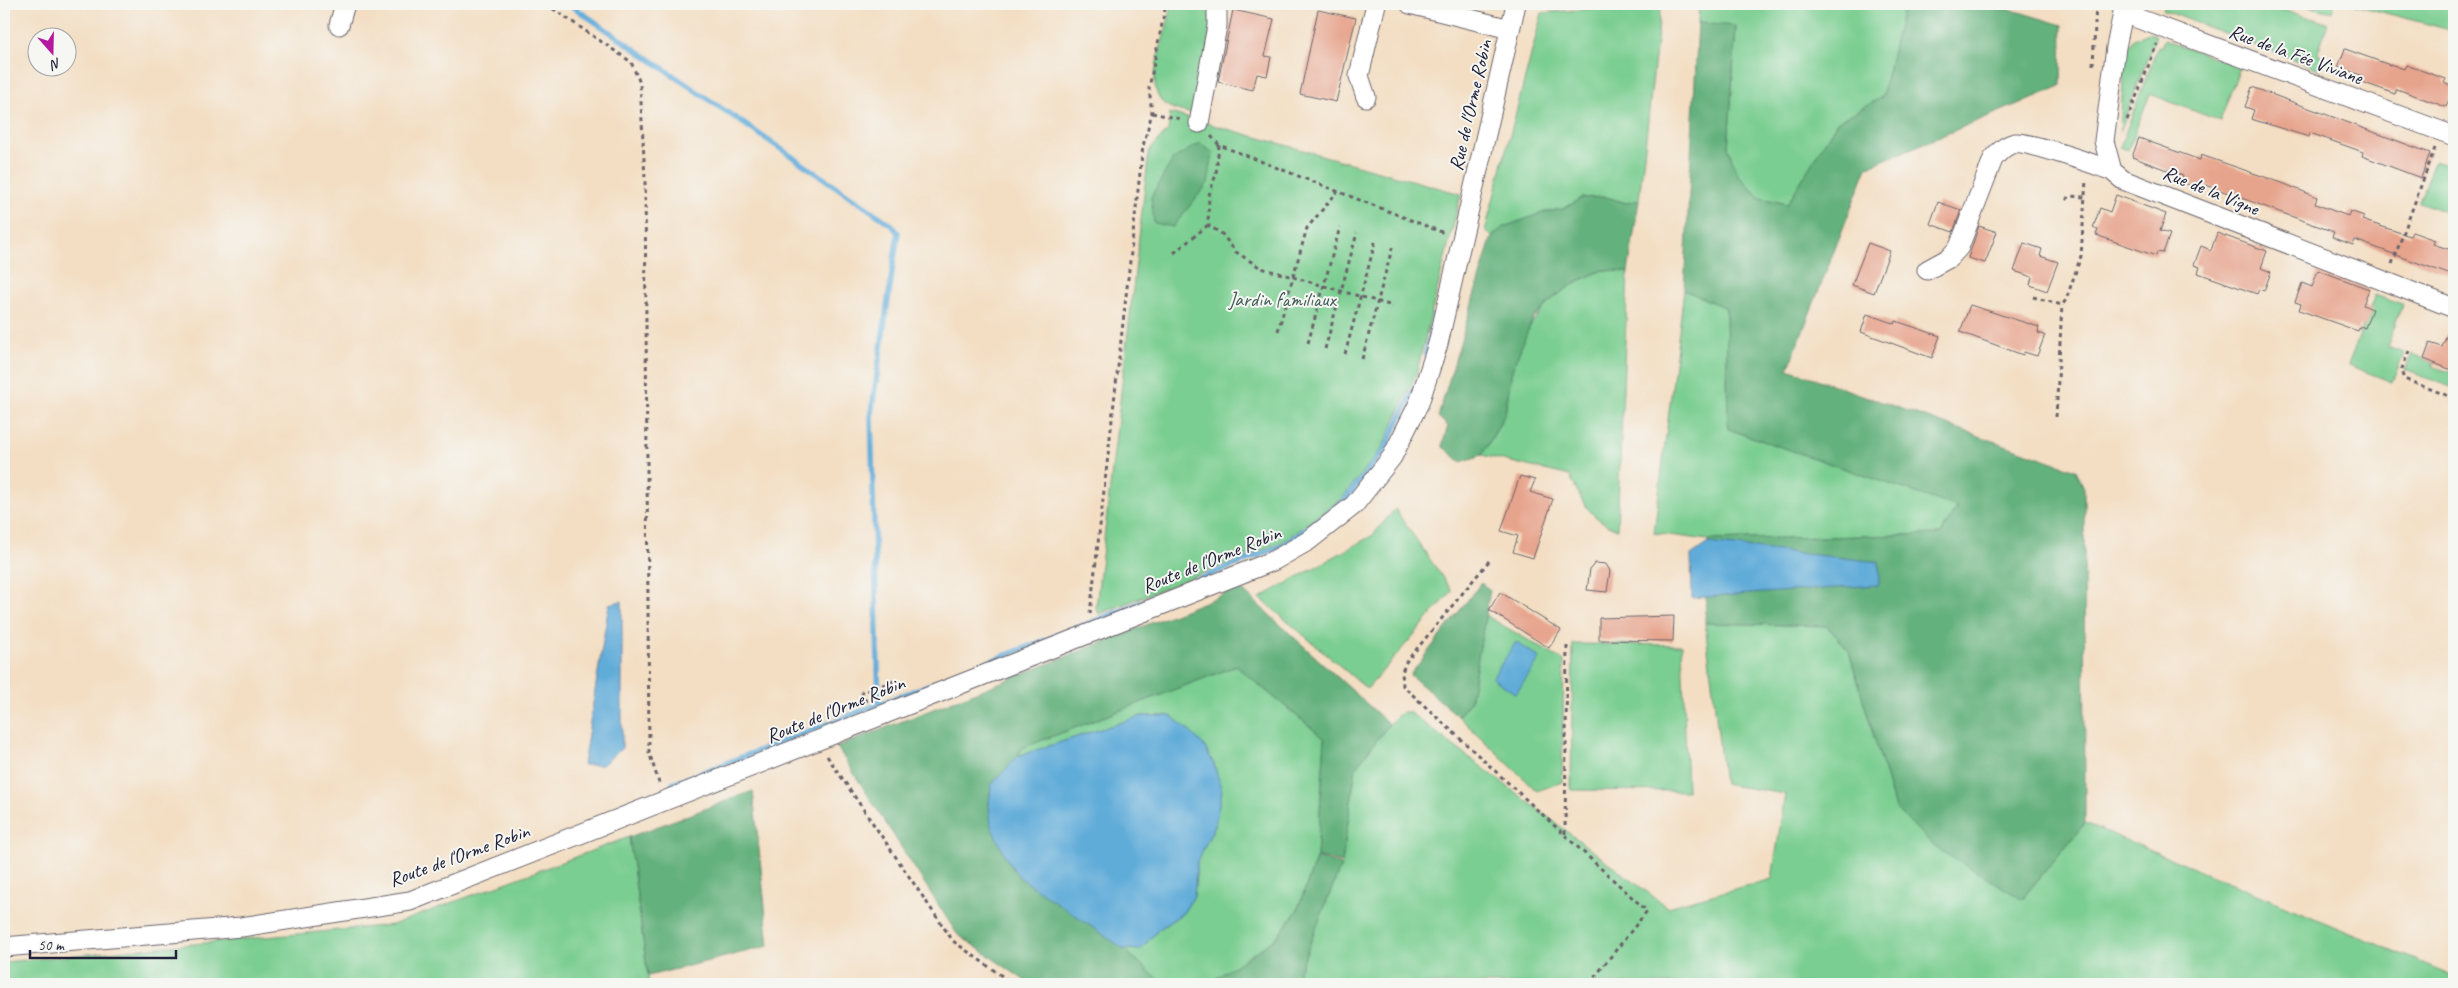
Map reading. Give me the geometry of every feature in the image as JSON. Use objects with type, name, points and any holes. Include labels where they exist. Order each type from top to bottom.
[{"type":"street","points":[[339,25],[345,4]]},
{"type":"street","points":[[1199,123],[1217,26],[1217,4]]},
{"type":"street","points":[[1366,97],[1359,76],[1376,4]]},
{"type":"street","points":[[1410,4],[1510,29]]},
{"type":"street","name":"Rue de l'Orme Robin","points":[[1467,216],[1516,4]]},
{"type":"street","points":[[2112,171],[2104,141],[2122,8]]},
{"type":"street","name":"Rue de la Fée Viviane","points":[[2122,8],[2162,30],[2448,134]]},
{"type":"street","name":"Rue de la Vigne","points":[[1927,270],[1950,258],[1960,248],[1993,159],[2001,149],[2015,143],[2030,144],[2112,171],[2123,180],[2383,283],[2454,308]]},
{"type":"street","name":"Route de l'Orme Robin","points":[[4,947],[241,927],[410,902],[1273,561],[1308,541],[1354,505],[1392,457],[1419,403],[1438,344],[1467,216]]},
{"type":"path","points":[[546,4],[631,62],[640,83],[645,179],[649,752],[665,800]]},
{"type":"path","points":[[1089,618],[1143,146],[1152,113],[1149,88],[1166,4]]},
{"type":"path","points":[[2125,124],[2162,30]]},
{"type":"path","points":[[1152,113],[1199,123],[1219,145],[1462,239]]},
{"type":"path","points":[[2383,283],[2448,134]]},
{"type":"path","points":[[1174,253],[1208,225],[1209,195],[1216,174],[1219,145]]},
{"type":"path","points":[[2056,417],[2062,305],[2081,256],[2086,197],[2086,162]]},
{"type":"path","points":[[1278,331],[1307,228],[1338,191]]},
{"type":"path","points":[[2066,200],[2070,196],[2086,197]]},
{"type":"path","points":[[1208,225],[1222,234],[1236,252],[1260,268],[1393,306]]},
{"type":"path","points":[[1308,343],[1340,227]]},
{"type":"path","points":[[1325,349],[1356,233]]},
{"type":"path","points":[[1345,354],[1376,239]]},
{"type":"path","points":[[1362,359],[1394,245]]},
{"type":"path","points":[[2033,297],[2062,305]]},
{"type":"path","points":[[2409,351],[2401,371],[2404,379],[2454,398]]},
{"type":"path","points":[[1490,561],[1406,662],[1402,672],[1403,686],[1647,911],[1588,984]]},
{"type":"path","points":[[1565,835],[1567,642]]},
{"type":"path","points":[[866,701],[862,692],[894,681]]},
{"type":"path","points":[[818,740],[828,758],[952,941],[1013,984]]},
{"type":"green space","points":[[1171,4],[1209,4],[1211,28],[1197,115],[1168,107],[1161,101],[1156,91],[1156,67],[1170,15]]},
{"type":"green space","points":[[1661,4],[1639,200],[1626,203],[1606,197],[1582,198],[1563,209],[1545,212],[1504,227],[1492,236],[1485,231],[1542,13]]},
{"type":"green space","points":[[1699,4],[1904,4],[1882,97],[1837,122],[1788,204],[1760,198],[1738,175],[1728,148],[1736,27],[1698,23]]},
{"type":"green space","points":[[1904,4],[1993,4],[2062,25],[2061,86],[1867,167],[1788,369],[2076,470],[2084,488],[2085,823],[2022,899],[1935,847],[1895,808],[1849,651],[1827,626],[1705,623],[1708,540],[1941,534],[1957,507],[1728,429],[1726,308],[1684,290],[1698,23],[1736,26],[1728,148],[1738,175],[1760,198],[1787,204],[1837,122],[1882,97]]},
{"type":"green space","points":[[2165,4],[2261,4],[2328,23],[2317,55],[2323,57],[2319,69],[2163,10]]},
{"type":"green space","points":[[2300,4],[2334,4],[2332,12]]},
{"type":"green space","points":[[2454,4],[2454,31],[2355,5]]},
{"type":"green space","points":[[2149,33],[2156,35],[2120,132],[2125,50],[2134,39]]},
{"type":"green space","points":[[2164,39],[2240,67],[2220,121],[2150,94],[2128,150],[2120,147],[2158,46],[2161,47]]},
{"type":"green space","name":"Jardin familiaux","points":[[1170,113],[1461,194],[1416,375],[1382,448],[1342,498],[1282,542],[1099,614],[1096,608],[1149,151],[1168,130]]},
{"type":"green space","points":[[1200,143],[1213,153],[1208,183],[1173,227],[1154,223],[1151,197],[1173,159]]},
{"type":"green space","points":[[2434,161],[2454,168],[2454,215],[2419,202]]},
{"type":"green space","points":[[1606,197],[1626,203],[1639,200],[1628,272],[1603,270],[1578,281],[1557,295],[1533,318],[1512,370],[1505,414],[1482,455],[1461,462],[1442,446],[1448,426],[1438,417],[1492,236],[1504,227],[1545,212],[1563,209],[1582,198]]},
{"type":"green space","points":[[1603,270],[1628,272],[1617,529],[1607,525],[1593,514],[1578,494],[1570,476],[1482,455],[1504,414],[1512,369],[1518,350],[1534,320],[1544,308],[1569,287]]},
{"type":"green space","points":[[1684,290],[1726,308],[1728,429],[1957,506],[1941,534],[1708,540],[1654,533]]},
{"type":"green space","points":[[2375,295],[2402,305],[2387,347],[2404,353],[2392,382],[2348,365]]},
{"type":"green space","points":[[2412,354],[2434,363],[2433,366],[2454,374],[2454,388],[2405,370]]},
{"type":"green space","points":[[1395,509],[1452,591],[1367,689],[1260,598],[1373,535]]},
{"type":"green space","points":[[1481,583],[1490,590],[1470,702],[1458,716],[1410,675]]},
{"type":"green space","points":[[1240,588],[1389,724],[1356,767],[1342,863],[1317,856],[1325,739],[1236,666],[1022,748],[1018,756],[991,785],[989,805],[1124,949],[1163,984],[1030,984],[957,934],[837,747]]},
{"type":"green space","points":[[1485,615],[1564,661],[1562,782],[1537,791],[1458,716],[1470,702]]},
{"type":"green space","points":[[1705,623],[1827,626],[1849,651],[1895,808],[2022,899],[2085,823],[2454,976],[2454,984],[1294,984],[1342,863],[1356,767],[1389,724],[1402,712],[1409,712],[1667,907],[1772,879],[1785,794],[1724,784]]},
{"type":"green space","points":[[1573,644],[1682,645],[1687,791],[1571,790]]},
{"type":"green space","points":[[1236,666],[1325,739],[1317,856],[1297,911],[1275,939],[1207,984],[1163,984],[1124,949],[1140,950],[1158,930],[1183,913],[1194,896],[1197,862],[1215,825],[1214,764],[1203,744],[1171,716],[1141,716],[1018,756],[1022,748]]},
{"type":"green space","points":[[753,791],[769,946],[648,976],[629,837]]},
{"type":"green space","points":[[629,837],[649,984],[4,984],[4,962],[392,925]]},
{"type":"green space","points":[[1317,857],[1341,865],[1294,984],[1207,984],[1275,939],[1297,911]]},
{"type":"water","points":[[1708,543],[1879,562],[1879,585],[1692,598],[1691,555]]},
{"type":"water","points":[[622,601],[622,748],[602,765],[583,765],[609,604]]},
{"type":"water","points":[[1516,642],[1540,658],[1516,694],[1492,678]]},
{"type":"water","points":[[1141,716],[1171,716],[1187,729],[1203,744],[1214,764],[1222,791],[1215,825],[1197,862],[1194,896],[1183,913],[1158,930],[1140,950],[1124,949],[1019,877],[1005,856],[991,826],[989,805],[991,785],[1018,756]]},
{"type":"building","points":[[1233,10],[1274,19],[1265,56],[1271,57],[1267,76],[1257,74],[1253,90],[1218,82]]},
{"type":"building","points":[[1318,10],[1356,18],[1336,102],[1300,94]]},
{"type":"building","points":[[2345,49],[2390,65],[2404,69],[2406,65],[2446,79],[2444,83],[2454,87],[2446,107],[2397,89],[2395,94],[2359,81],[2361,75],[2338,67]]},
{"type":"building","points":[[2252,87],[2430,153],[2421,178],[2362,156],[2363,152],[2310,133],[2309,137],[2251,119],[2254,110],[2245,107]]},
{"type":"building","points":[[2139,138],[2200,160],[2201,155],[2282,183],[2317,197],[2315,204],[2348,216],[2350,211],[2364,216],[2362,220],[2410,236],[2412,232],[2435,240],[2433,244],[2454,251],[2454,276],[2355,240],[2353,245],[2332,237],[2334,232],[2206,185],[2204,190],[2181,182],[2183,176],[2132,157]]},
{"type":"building","points":[[2116,195],[2166,214],[2160,231],[2170,234],[2163,253],[2157,252],[2156,256],[2096,235],[2098,230],[2093,228],[2100,208],[2110,212]]},
{"type":"building","points":[[1938,202],[1961,210],[1953,232],[1930,224]]},
{"type":"building","points":[[1979,226],[1997,232],[1985,263],[1968,258]]},
{"type":"building","points":[[2217,233],[2267,251],[2261,268],[2271,272],[2264,291],[2259,289],[2257,294],[2198,273],[2200,267],[2194,265],[2201,246],[2211,250]]},
{"type":"building","points":[[1868,243],[1890,251],[1874,293],[1852,285]]},
{"type":"building","points":[[2024,243],[2042,249],[2040,256],[2058,262],[2047,291],[2030,285],[2032,277],[2014,271]]},
{"type":"building","points":[[2318,270],[2369,289],[2363,305],[2372,309],[2365,328],[2360,326],[2358,331],[2299,310],[2301,304],[2295,302],[2302,283],[2312,287]]},
{"type":"building","points":[[1970,305],[2039,327],[2038,333],[2045,335],[2037,356],[2024,352],[2023,355],[1960,332]]},
{"type":"building","points":[[1867,314],[1895,324],[1896,321],[1940,336],[1932,358],[1861,332]]},
{"type":"building","points":[[2453,319],[2454,371],[2424,359],[2430,343],[2442,347]]},
{"type":"building","points":[[1520,476],[1535,480],[1530,492],[1553,499],[1533,558],[1513,552],[1518,536],[1501,531]]},
{"type":"building","points":[[1595,563],[1606,564],[1610,571],[1607,592],[1587,590],[1590,569]]},
{"type":"building","points":[[1500,592],[1561,630],[1549,648],[1489,610]]},
{"type":"building","points":[[1674,616],[1673,641],[1599,640],[1599,618]]},
{"type":"waterway","points":[[569,4],[892,225],[898,233],[871,415],[879,704]]},
{"type":"waterway","points":[[1426,354],[1435,316]]},
{"type":"waterway","points":[[672,784],[1100,619],[1284,545],[1344,501],[1385,449],[1416,386]]}]
